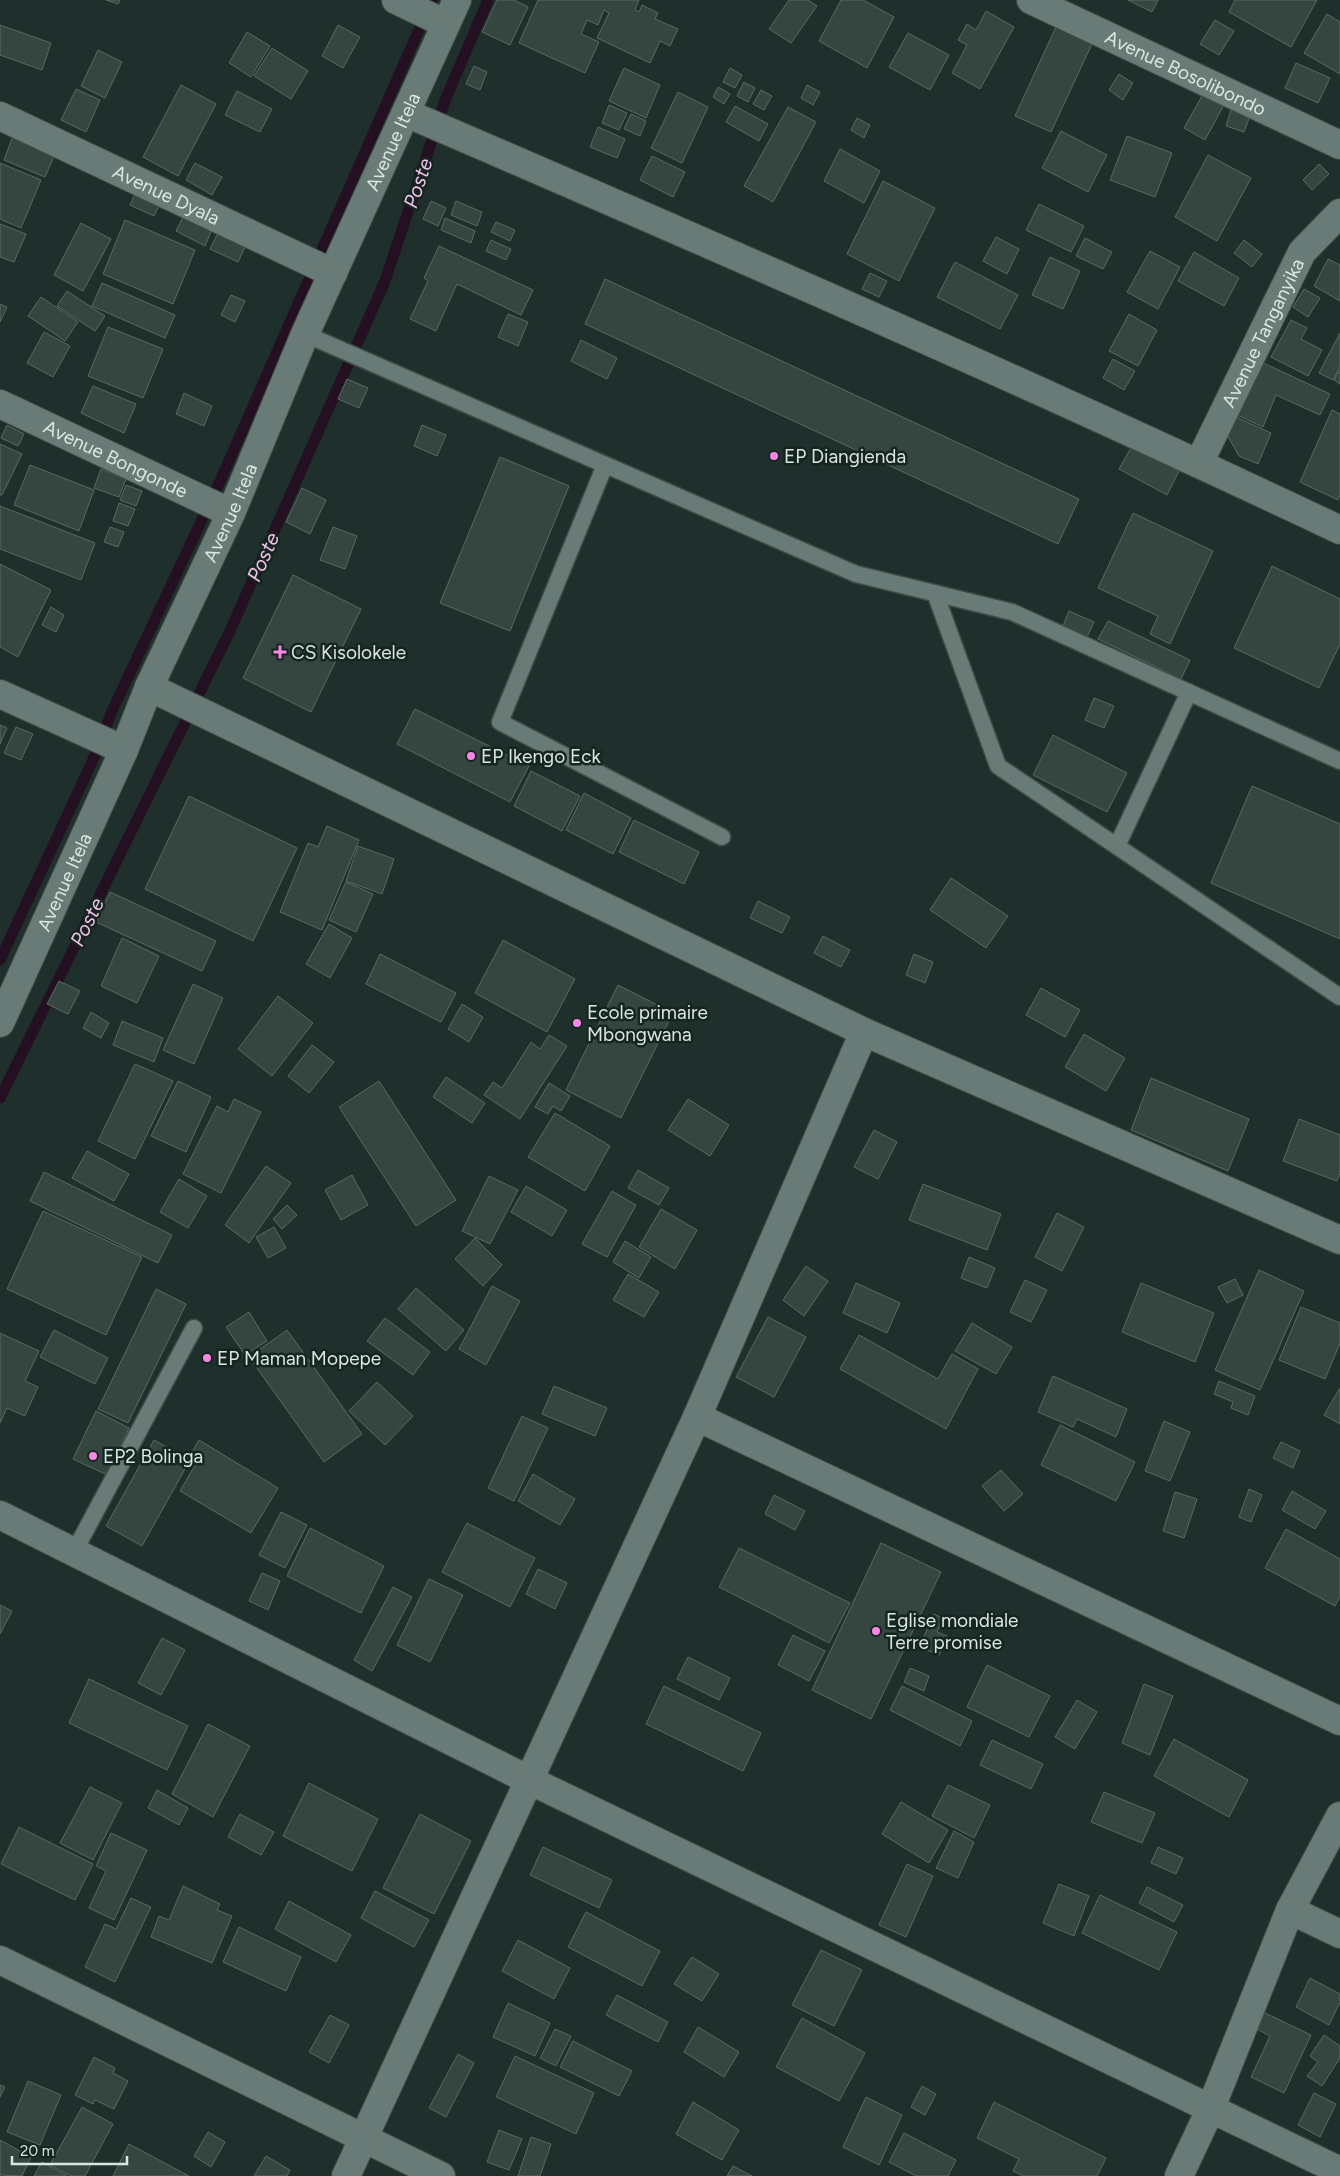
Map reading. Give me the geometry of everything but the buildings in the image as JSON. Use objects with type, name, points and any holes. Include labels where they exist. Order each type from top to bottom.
[{"type":"street","points":[[396,0],[452,12]]},
{"type":"street","name":"Avenue Bosolibondo","points":[[1031,0],[1340,145]]},
{"type":"street","name":"Avenue Itela","points":[[0,1023],[124,750],[149,687],[230,513],[306,334],[452,12]]},
{"type":"street","points":[[406,112],[737,256],[1199,463],[1340,530]]},
{"type":"street","name":"Avenue Dyala","points":[[0,116],[334,273]]},
{"type":"street","name":"Avenue Tanganyika","points":[[1199,463],[1302,252],[1340,213]]},
{"type":"street","name":"Avenue Bongonde","points":[[0,404],[230,513]]},
{"type":"street","points":[[149,687],[864,1032],[1340,1240]]},
{"type":"street","points":[[0,694],[124,750]]},
{"type":"street","points":[[346,2176],[697,1417],[864,1032]]},
{"type":"street","points":[[697,1417],[1340,1721]]},
{"type":"street","points":[[0,1515],[529,1780],[1210,2110],[1340,2171]]},
{"type":"street","points":[[1179,2176],[1210,2110],[1290,1910],[1340,1816]]},
{"type":"street","points":[[1290,1910],[1340,1934]]},
{"type":"street","points":[[0,1960],[441,2176]]},
{"type":"lane","points":[[306,334],[856,574],[1012,612],[1340,760]]},
{"type":"lane","points":[[605,465],[500,722],[722,836]]},
{"type":"lane","points":[[935,594],[998,766],[1340,997]]},
{"type":"lane","points":[[1117,846],[1189,692]]},
{"type":"lane","points":[[74,1552],[194,1328]]},
{"type":"waterway","points":[[0,960],[92,762],[113,709],[220,481],[432,0]]},
{"type":"waterway","name":"Poste","points":[[0,1098],[230,631],[385,281],[446,98],[488,0]]},
{"type":"place","name":"EP Diangienda","points":[[774,456]]},
{"type":"place","name":"CS Kisolokele","points":[[280,652]]},
{"type":"place","name":"EP Ikengo Eck","points":[[471,756]]},
{"type":"place","name":"Ecole primaire Mbongwana","points":[[577,1023]]},
{"type":"place","name":"EP Maman Mopepe","points":[[207,1358]]},
{"type":"place","name":"EP2 Bolinga","points":[[93,1456]]},
{"type":"place","name":"Eglise mondiale Terre promise","points":[[876,1631]]}]
